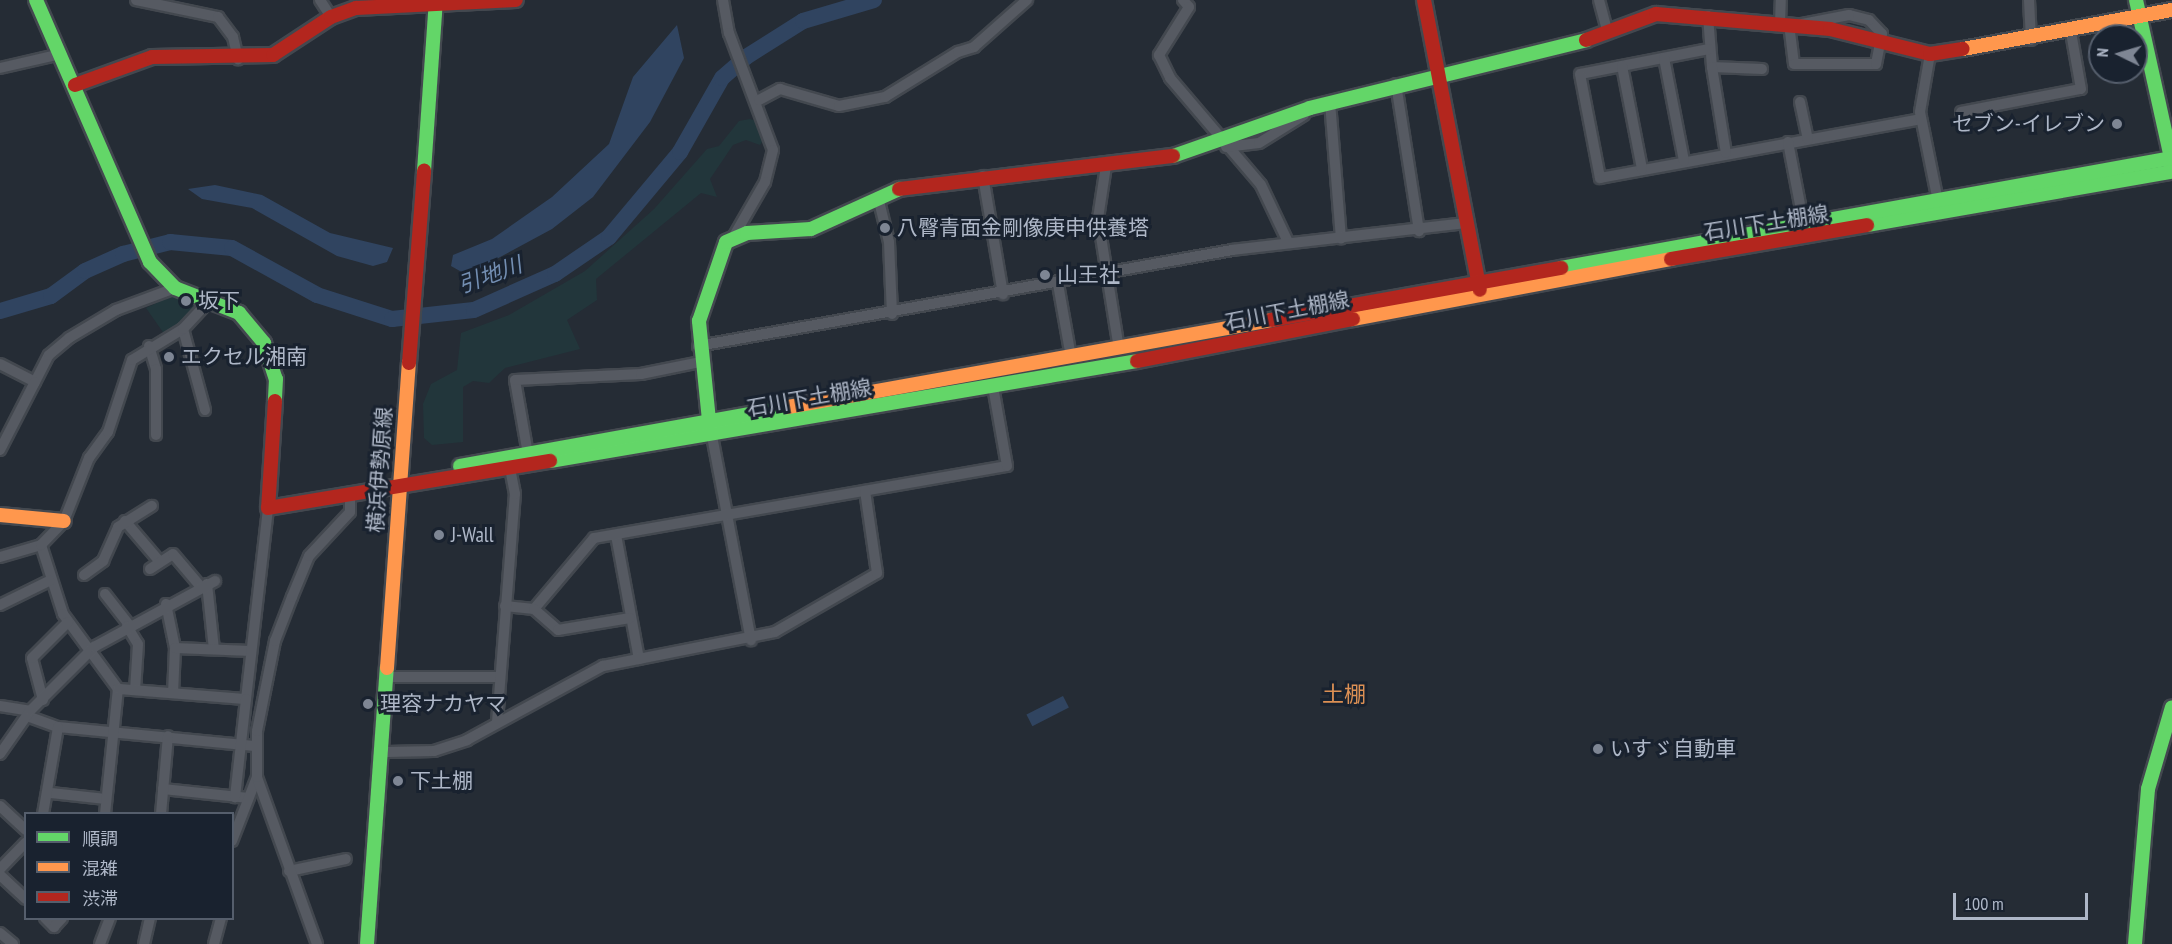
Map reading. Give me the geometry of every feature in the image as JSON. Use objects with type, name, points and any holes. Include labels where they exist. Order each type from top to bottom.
[{"type":"street","points":[[36,0],[75,85],[150,262],[175,288],[239,313],[253,326],[272,363],[268,508],[235,797]]},
{"type":"street","points":[[136,0],[218,17],[233,37],[238,59]]},
{"type":"street","points":[[320,0],[331,17]]},
{"type":"street","points":[[75,85],[152,57],[238,59],[273,55],[331,17],[356,8],[516,0]]},
{"type":"street","points":[[723,0],[736,51],[759,100],[772,163],[707,286],[698,346],[708,421],[751,640]]},
{"type":"street","points":[[759,100],[780,89],[839,106],[885,97],[958,52],[974,47],[1027,0]]},
{"type":"street","points":[[1183,0],[1189,7],[1160,55],[1187,104],[1261,185],[1288,242]]},
{"type":"street","points":[[1424,0],[1479,287]]},
{"type":"street","points":[[1599,0],[1608,30]]},
{"type":"street","points":[[1781,0],[1789,24],[1794,64],[1871,67],[1882,41]]},
{"type":"street","points":[[2029,0],[2031,40]]},
{"type":"street","points":[[2136,0],[2172,163]]},
{"type":"street","name":"横浜伊勢原線","points":[[376,944],[415,333],[440,3]]},
{"type":"street","points":[[734,236],[812,229],[878,197],[983,176],[1155,162],[1224,145],[1325,104],[1396,84],[1570,46],[1656,14],[1708,16],[1789,24],[1882,41],[1930,54],[2031,40],[2172,10]]},
{"type":"street","points":[[1708,16],[1709,49],[1726,153]]},
{"type":"street","points":[[1961,112],[2081,89],[2071,32]]},
{"type":"street","points":[[1709,49],[1580,74],[1600,178],[1726,153],[1921,119]]},
{"type":"street","points":[[0,68],[61,54]]},
{"type":"street","points":[[1930,54],[1921,119],[1938,201]]},
{"type":"street","points":[[1664,58],[1684,161]]},
{"type":"street","points":[[1622,66],[1642,169]]},
{"type":"street","points":[[1712,68],[1762,69]]},
{"type":"street","points":[[1396,84],[1419,231]]},
{"type":"street","points":[[1800,102],[1808,139]]},
{"type":"street","points":[[1325,104],[1341,239]]},
{"type":"street","points":[[1788,142],[1804,225]]},
{"type":"street","name":"石川下土棚線","points":[[405,483],[712,436],[1121,365],[1479,287],[1938,201],[2172,163]]},
{"type":"street","name":"石川下土棚線","points":[[405,483],[528,454],[708,421],[1479,287],[2172,163]]},
{"type":"street","points":[[1106,166],[1098,218],[1121,365]]},
{"type":"street","points":[[983,176],[1003,294]]},
{"type":"street","points":[[878,197],[889,242],[892,314]]},
{"type":"street","points":[[698,346],[892,314],[1288,242],[1419,231],[1467,223]]},
{"type":"street","points":[[1058,284],[1071,357]]},
{"type":"street","points":[[0,450],[49,355],[69,338],[116,310],[175,288]]},
{"type":"street","points":[[0,557],[41,545],[64,521],[89,458],[108,432],[128,369],[149,346],[183,329],[208,302]]},
{"type":"street","points":[[183,329],[205,410]]},
{"type":"street","points":[[149,346],[156,369],[156,435]]},
{"type":"street","points":[[528,454],[515,380],[641,374],[700,362]]},
{"type":"street","points":[[0,365],[36,382]]},
{"type":"street","points":[[534,609],[594,538],[1007,466],[993,387]]},
{"type":"street","points":[[497,722],[515,494],[510,468]]},
{"type":"street","points":[[268,508],[350,492],[383,489],[405,483]]},
{"type":"street","name":"横浜伊勢原線","points":[[367,944],[405,483]]},
{"type":"street","points":[[387,752],[442,750],[578,676],[639,659],[751,640],[877,573],[864,491]]},
{"type":"street","points":[[317,944],[257,777],[257,746],[274,641],[309,556],[350,512],[350,492]]},
{"type":"street","points":[[84,575],[103,561],[125,520],[152,506]]},
{"type":"street","points":[[0,515],[64,521]]},
{"type":"street","points":[[125,520],[160,562]]},
{"type":"street","points":[[616,535],[639,659]]},
{"type":"street","points":[[41,545],[49,581],[68,622],[118,689],[105,812]]},
{"type":"street","points":[[150,569],[173,554],[208,584],[213,649]]},
{"type":"street","points":[[0,605],[49,581]]},
{"type":"street","points":[[0,754],[28,714],[89,652],[166,604],[208,584]]},
{"type":"street","points":[[105,594],[138,644],[135,690]]},
{"type":"street","points":[[166,604],[175,648],[173,693]]},
{"type":"street","points":[[505,606],[534,609],[558,630],[630,618]]},
{"type":"street","points":[[43,700],[32,658],[68,622]]},
{"type":"street","points":[[175,648],[251,651]]},
{"type":"street","points":[[393,677],[500,676]]},
{"type":"street","points":[[118,689],[246,699]]},
{"type":"street","points":[[0,706],[28,714],[58,727],[241,742],[257,746]]},
{"type":"street","points":[[2135,944],[2148,789],[2172,707]]},
{"type":"street","points":[[43,812],[51,793],[58,727]]},
{"type":"street","points":[[161,812],[168,736]]},
{"type":"street","points":[[234,836],[257,777]]},
{"type":"street","points":[[163,789],[249,798]]},
{"type":"street","points":[[51,793],[106,799]]},
{"type":"street","points":[[0,806],[24,828]]},
{"type":"street","points":[[0,869],[24,844]]},
{"type":"street","points":[[289,871],[346,859]]},
{"type":"street","points":[[0,875],[24,897]]},
{"type":"street","points":[[47,920],[54,927],[60,920]]},
{"type":"street","points":[[100,944],[109,920]]},
{"type":"street","points":[[144,944],[147,920]]},
{"type":"street","points":[[214,944],[220,920]]},
{"type":"street","points":[[0,933],[13,944]]},
{"type":"green space","points":[[750,119],[761,123],[764,139],[760,145],[746,140],[733,145],[710,179],[717,197],[701,193],[596,279],[597,300],[567,320],[580,349],[505,368],[489,383],[473,381],[463,387],[463,442],[432,445],[424,438],[423,404],[431,384],[457,370],[461,333],[509,315],[585,271],[654,209],[707,149],[719,146],[739,121]]},
{"type":"green space","points":[[173,295],[201,306],[167,338],[146,308]]},
{"type":"water","points":[[677,25],[684,58],[650,122],[593,197],[552,229],[467,275],[451,266],[453,255],[492,239],[552,197],[609,144],[633,77]]},
{"type":"water","points":[[215,185],[262,195],[330,233],[393,248],[387,262],[373,266],[337,256],[252,208],[202,199],[188,189]]},
{"type":"water","points":[[1063,696],[1069,708],[1032,726],[1026,715]]},
{"type":"waterway","name":"引地川","points":[[0,311],[51,296],[85,271],[123,254],[170,242],[232,248],[317,295],[392,319],[474,310],[555,274],[609,237],[680,152],[722,78],[746,57],[803,21],[874,0]]},
{"type":"traffic: fast","points":[[36,0],[150,262],[175,288],[239,313],[264,343],[276,379],[275,401]]},
{"type":"traffic: fast","points":[[424,171],[436,0]]},
{"type":"traffic: fast","points":[[2136,0],[2172,163]]},
{"type":"traffic: fast","points":[[1173,156],[1310,108],[1586,40]]},
{"type":"traffic: fast","points":[[1561,268],[2172,158]]},
{"type":"traffic: fast","points":[[1867,225],[2172,172]]},
{"type":"traffic: fast","points":[[710,430],[699,321],[726,242],[747,233],[811,229],[899,189]]},
{"type":"traffic: fast","points":[[550,461],[1137,361]]},
{"type":"traffic: fast","points":[[460,466],[788,407]]},
{"type":"traffic: fast","points":[[367,944],[387,668]]},
{"type":"traffic: fast","points":[[2135,944],[2148,789],[2172,707]]},
{"type":"traffic: slow","points":[[1963,49],[2172,10]]},
{"type":"traffic: slow","points":[[1353,319],[1671,259]]},
{"type":"traffic: slow","points":[[788,407],[1271,320]]},
{"type":"traffic: slow","points":[[387,668],[409,363]]},
{"type":"traffic: slow","points":[[0,515],[64,521]]},
{"type":"traffic: jam","points":[[75,85],[152,57],[273,55],[331,17],[356,8],[516,0]]},
{"type":"traffic: jam","points":[[1424,0],[1480,290]]},
{"type":"traffic: jam","points":[[1586,40],[1656,14],[1830,29],[1930,54],[1963,49]]},
{"type":"traffic: jam","points":[[899,189],[1173,156]]},
{"type":"traffic: jam","points":[[409,363],[424,171]]},
{"type":"traffic: jam","points":[[1671,259],[1867,225]]},
{"type":"traffic: jam","points":[[1271,320],[1561,268]]},
{"type":"traffic: jam","points":[[1137,361],[1353,319]]},
{"type":"traffic: jam","points":[[275,401],[268,508],[550,461]]},
{"type":"place","name":"セブン-イレブン","points":[[2117,124]]},
{"type":"place","name":"八臀青面金剛像庚申供養塔","points":[[885,228]]},
{"type":"place","name":"山王社","points":[[1045,275]]},
{"type":"place","name":"坂下","points":[[186,301]]},
{"type":"place","name":"エクセル湘南","points":[[169,357]]},
{"type":"place","name":"J-Wall","points":[[439,535]]},
{"type":"place","name":"理容ナカヤマ","points":[[368,704]]},
{"type":"place","name":"いすゞ自動車","points":[[1598,749]]},
{"type":"place","name":"下土棚","points":[[398,781]]},
{"type":"district","name":"土棚","points":[[1344,695]]}]
